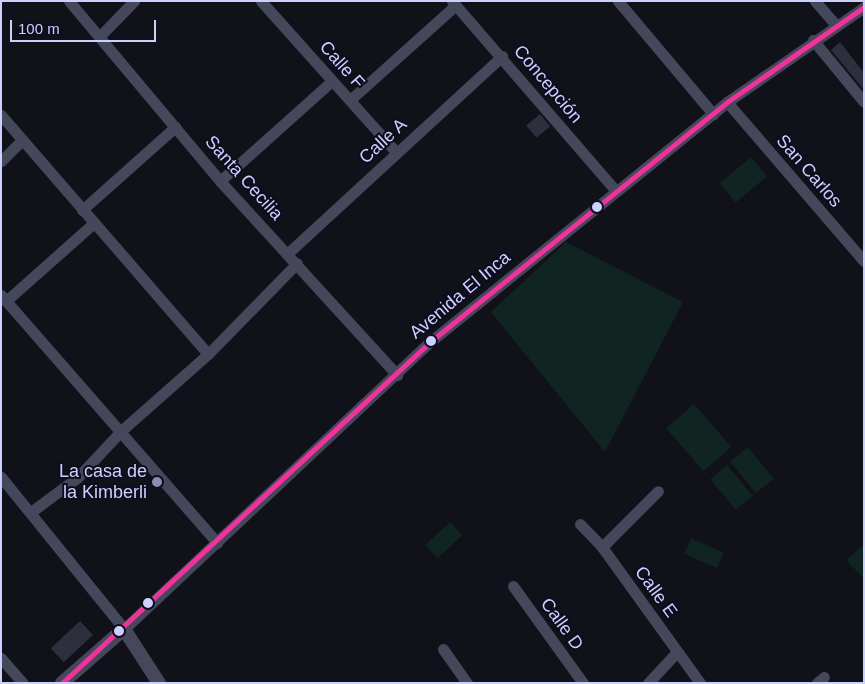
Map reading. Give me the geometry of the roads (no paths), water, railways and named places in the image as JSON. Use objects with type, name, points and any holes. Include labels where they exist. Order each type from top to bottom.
[{"type":"street","name":"Santa Cecilia","points":[[69,1],[220,180],[397,375]]},
{"type":"street","points":[[100,36],[134,1]]},
{"type":"street","name":"Calle F","points":[[261,1],[396,152]]},
{"type":"street","points":[[618,1],[713,114]]},
{"type":"street","points":[[815,1],[835,24]]},
{"type":"street","points":[[350,100],[454,3]]},
{"type":"street","name":"Concepción","points":[[454,3],[502,56],[615,190]]},
{"type":"street","name":"Avenida El Inca","points":[[62,683],[217,543],[431,341],[615,190],[728,102],[835,24],[864,7]]},
{"type":"street","points":[[813,40],[864,102]]},
{"type":"street","name":"Calle A","points":[[288,253],[502,56]]},
{"type":"street","points":[[220,180],[332,80]]},
{"type":"street","name":"San Carlos","points":[[728,102],[864,261]]},
{"type":"street","points":[[1,115],[208,354]]},
{"type":"street","points":[[82,210],[175,127]]},
{"type":"street","points":[[1,161],[22,140]]},
{"type":"street","points":[[94,223],[4,298],[217,543]]},
{"type":"street","points":[[31,512],[78,477],[121,431],[208,354],[297,263]]},
{"type":"street","points":[[1,477],[124,629],[159,683]]},
{"type":"street","points":[[602,547],[658,491]]},
{"type":"street","name":"Calle E","points":[[580,524],[602,547],[700,683]]},
{"type":"street","name":"Calle D","points":[[512,586],[583,683]]},
{"type":"street","points":[[443,649],[467,683]]},
{"type":"street","points":[[648,683],[677,652]]},
{"type":"street","points":[[1,658],[22,683]]},
{"type":"place","name":"La casa de la Kimberli","points":[[157,482]]}]
